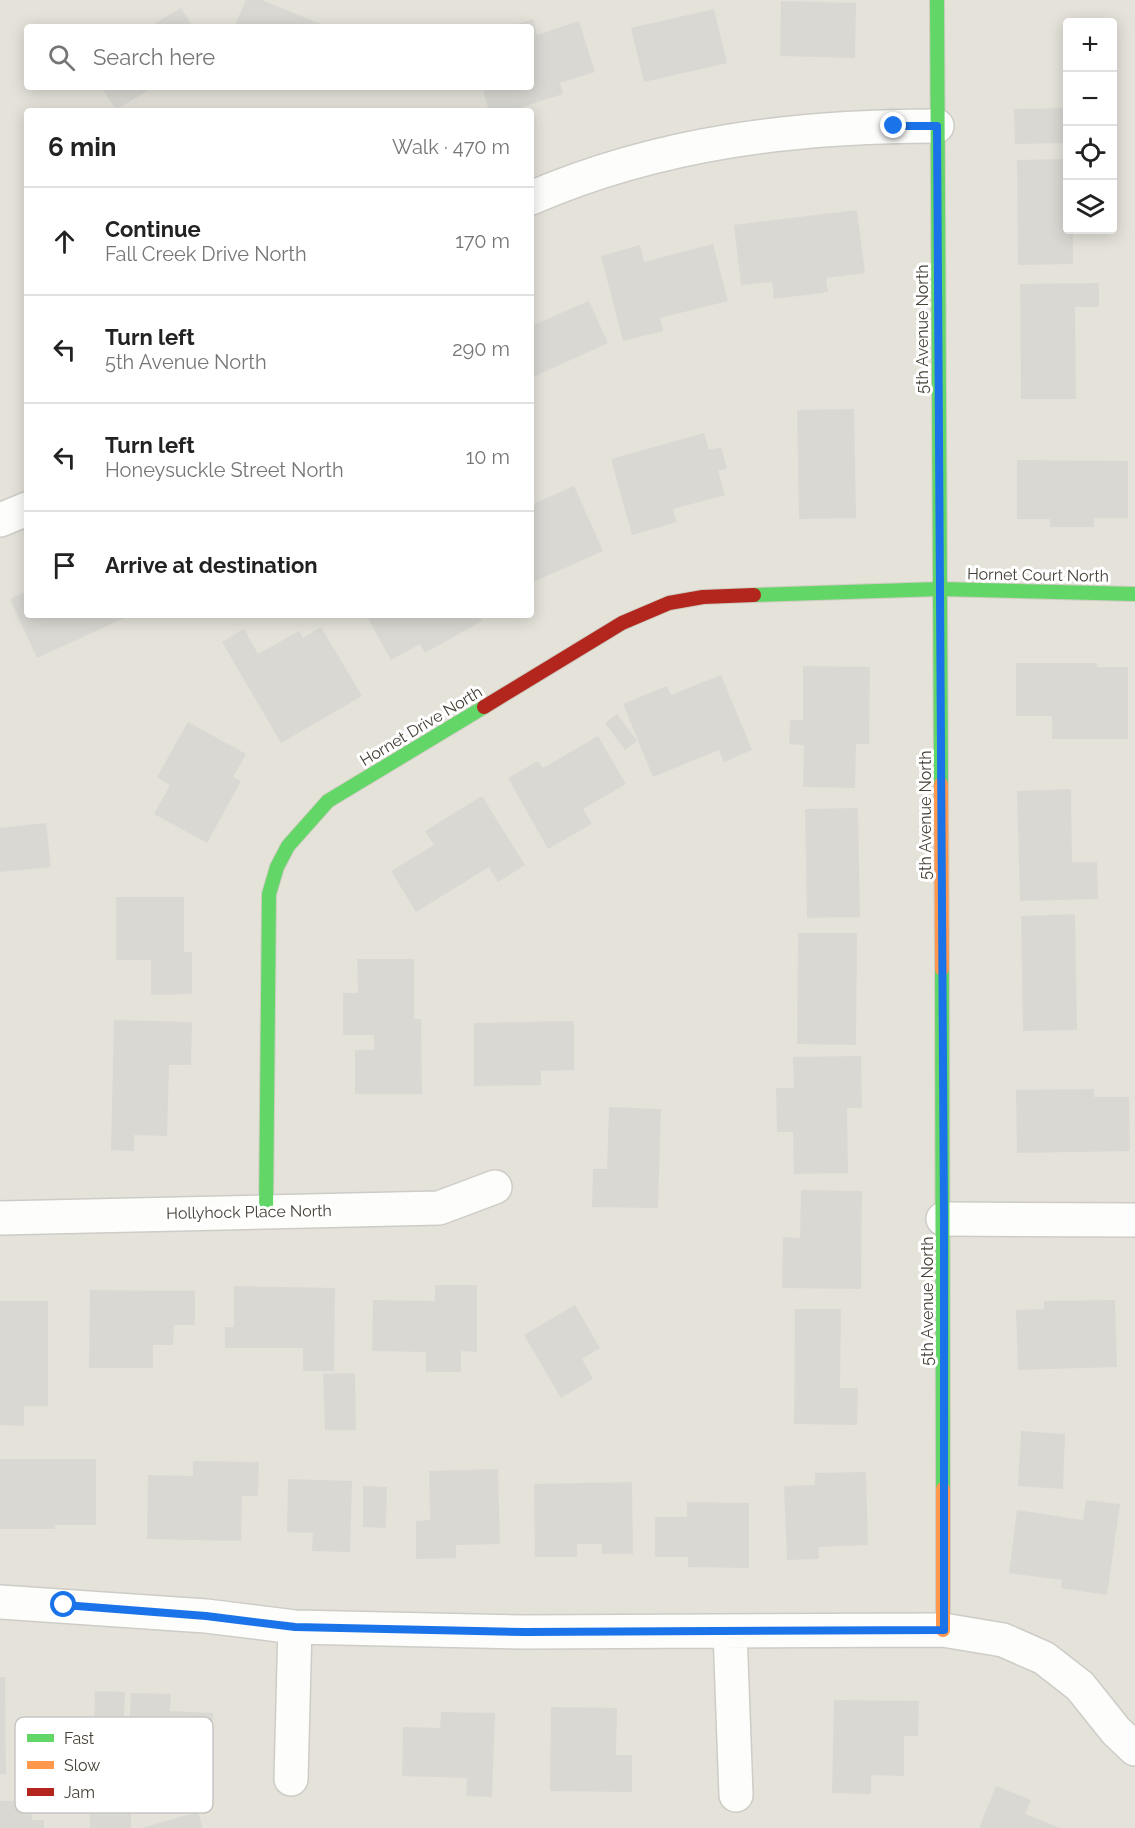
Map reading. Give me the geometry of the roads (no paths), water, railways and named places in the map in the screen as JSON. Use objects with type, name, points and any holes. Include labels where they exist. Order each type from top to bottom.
[{"type":"street","name":"5th Avenue North","points":[[937,0],[944,1630]]},
{"type":"street","points":[[534,197],[567,182],[671,152],[754,137],[819,129],[937,126]]},
{"type":"street","points":[[0,520],[24,510]]},
{"type":"street","name":"Hornet Court North","points":[[940,589],[1135,594]]},
{"type":"street","name":"Hornet Drive North","points":[[266,1212],[268,894],[277,867],[288,846],[328,801],[622,623],[650,609],[703,597],[940,589]]},
{"type":"street","name":"Hollyhock Place North","points":[[0,1218],[439,1208],[495,1187]]},
{"type":"street","points":[[944,1219],[1135,1220]]},
{"type":"street","points":[[0,1602],[206,1616],[295,1627],[525,1632],[944,1630],[1003,1640],[1044,1658],[1080,1686],[1116,1731],[1135,1749]]},
{"type":"street","points":[[291,1779],[295,1627]]},
{"type":"street","points":[[730,1631],[736,1795]]}]
